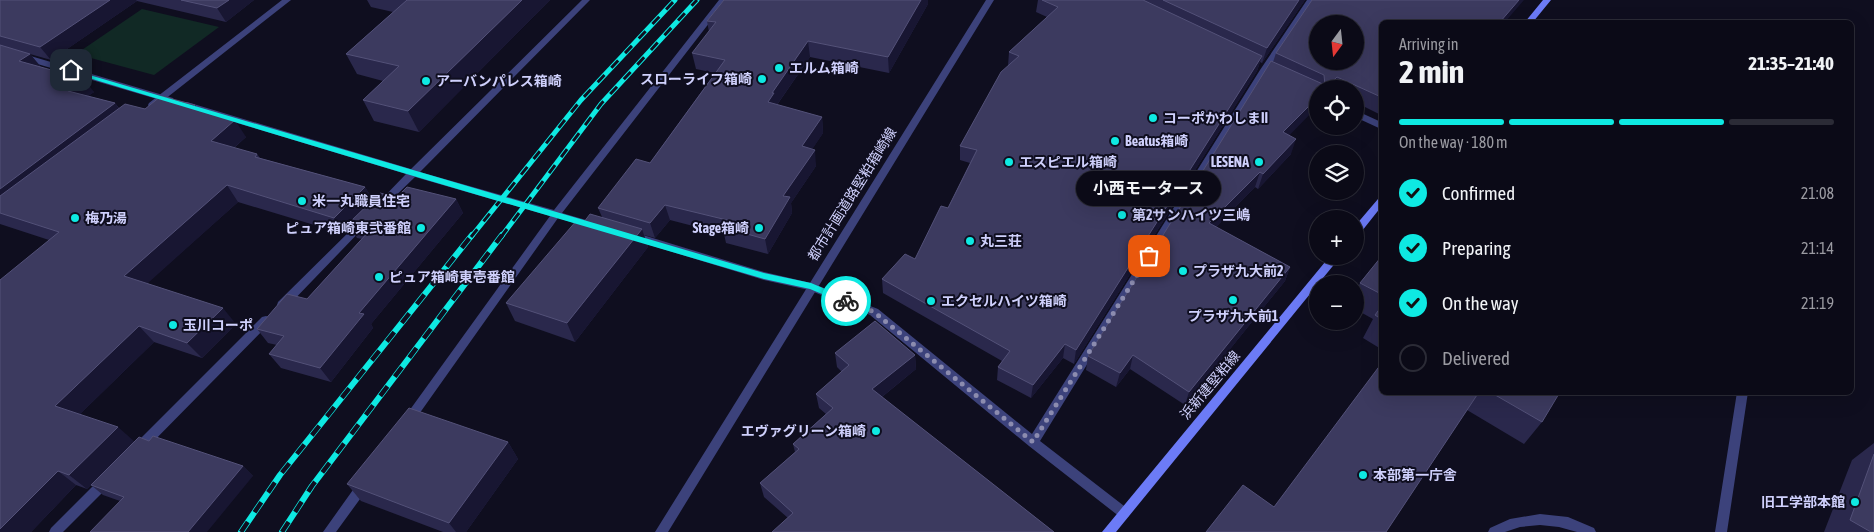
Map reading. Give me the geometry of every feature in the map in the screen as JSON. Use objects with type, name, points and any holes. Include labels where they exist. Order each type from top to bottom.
[{"type":"main road","points":[[1531,20],[1547,0]]},
{"type":"main road","points":[[1364,222],[1379,203]]},
{"type":"main road","name":"浜新建堅粕線","points":[[1108,532],[1329,265]]},
{"type":"street","points":[[146,109],[287,0]]},
{"type":"street","points":[[132,455],[586,0]]},
{"type":"street","points":[[404,427],[556,214],[723,0]]},
{"type":"street","name":"都市計画道路堅粕箱崎線","points":[[660,532],[990,0]]},
{"type":"street","points":[[1033,442],[1264,70],[1311,0]]},
{"type":"street","points":[[0,50],[604,228]]},
{"type":"street","points":[[1364,118],[1379,125]]},
{"type":"street","points":[[622,234],[764,276],[811,286],[874,312],[1033,442],[1124,513]]},
{"type":"street","points":[[1721,532],[1743,395]]},
{"type":"street","points":[[329,532],[370,475]]},
{"type":"street","points":[[55,532],[112,476]]},
{"type":"street","points":[[1494,532],[1520,522],[1537,520],[1567,523],[1590,532]]},
{"type":"green space","points":[[142,9],[219,27],[154,75],[76,54]]},
{"type":"building","points":[[0,0],[110,0],[40,47],[0,36]]},
{"type":"building","points":[[181,0],[229,0],[217,8]]},
{"type":"building","points":[[407,0],[522,0],[408,111],[363,100],[399,66],[346,54]]},
{"type":"building","points":[[724,0],[921,0],[888,57],[808,41],[772,93],[774,93],[768,102],[822,117],[802,146],[815,150],[783,196],[790,197],[765,239],[722,227],[727,220],[665,205],[650,223],[598,208],[636,159],[650,163],[725,60],[692,53],[716,22],[707,21]]},
{"type":"building","points":[[1042,0],[1143,0],[1262,56],[1076,350],[1065,344],[1033,385],[998,367],[1010,351],[882,279],[905,254],[915,259],[941,206],[948,208],[977,150],[960,146],[1001,72],[1019,56],[1009,52],[1058,7]]},
{"type":"building","points":[[1163,0],[1299,0],[1267,48]]},
{"type":"building","points":[[1312,0],[1519,0],[1502,20],[1379,20],[1379,96],[1364,89],[1364,80],[1344,80],[1337,77],[1334,80],[1324,80],[1324,75],[1313,70],[1364,70],[1364,15],[1309,15],[1309,68],[1276,53]]},
{"type":"building","points":[[0,45],[30,54],[19,61],[84,79],[68,91],[115,103],[0,189]]},
{"type":"building","points":[[1271,61],[1314,80],[1309,80],[1309,106],[1283,132],[1296,139],[1263,174],[1260,172],[1209,223],[1290,267],[1189,392],[1133,355],[1120,373],[1088,356]]},
{"type":"building","points":[[161,96],[195,105],[192,108],[235,120],[211,141],[257,154],[255,157],[365,187],[334,218],[227,185],[124,276],[223,308],[187,343],[139,326],[55,406],[118,427],[69,475],[58,471],[0,529],[0,280],[59,232],[0,213],[0,196],[125,104],[145,109]]},
{"type":"building","points":[[407,187],[456,199],[359,313],[364,314],[320,368],[269,354],[284,336],[257,329],[287,294],[307,299],[370,230],[349,223],[380,193],[397,197]]},
{"type":"building","points":[[590,214],[642,229],[567,323],[506,303],[577,220],[584,222]]},
{"type":"building","points":[[1379,259],[1379,293],[1364,285],[1364,278]]},
{"type":"building","points":[[1379,310],[1379,318],[1375,315]]},
{"type":"building","points":[[875,321],[915,355],[872,389],[1054,532],[772,532],[793,513],[760,483],[799,449],[793,444],[833,408],[816,394],[849,365],[835,353]]},
{"type":"building","name":"本部第一庁舎","points":[[1379,367],[1379,395],[1477,395],[1386,532],[1206,532],[1243,485],[1274,507]]},
{"type":"building","points":[[1495,395],[1558,395],[1542,422]]},
{"type":"building","points":[[409,408],[508,442],[449,523],[347,484]]},
{"type":"building","points":[[153,436],[243,466],[188,532],[90,532],[124,497],[91,485],[139,437],[149,441]]},
{"type":"building","points":[[1874,454],[1874,532],[1871,532],[1850,520]]},
{"type":"railway","points":[[471,237],[581,100],[675,0]]},
{"type":"railway","points":[[501,237],[601,104],[697,0]]},
{"type":"railway","points":[[241,532],[280,475],[472,235]]},
{"type":"railway","points":[[282,532],[312,486],[502,235]]},
{"type":"way so far","points":[[846,301],[874,312],[1033,442],[1149,256]]},
{"type":"place","name":"エルム箱崎","points":[[779,68]]},
{"type":"place","name":"スローライフ箱崎","points":[[762,79]]},
{"type":"place","name":"アーバンパレス箱崎","points":[[426,81]]},
{"type":"place","name":"コーポかわしまII","points":[[1153,118]]},
{"type":"place","name":"Beatus箱崎","points":[[1115,141]]},
{"type":"place","name":"エスピエル箱崎","points":[[1009,162]]},
{"type":"place","name":"LESENA","points":[[1259,162]]},
{"type":"place","name":"米一丸職員住宅","points":[[302,201]]},
{"type":"place","name":"第2サンハイツ三嶋","points":[[1122,215]]},
{"type":"place","name":"梅乃湯","points":[[75,218]]},
{"type":"place","name":"ピュア箱崎東弐番館","points":[[421,228]]},
{"type":"place","name":"Stage箱崎","points":[[759,228]]},
{"type":"place","name":"丸三荘","points":[[970,241]]},
{"type":"place","name":"小西モータース","points":[[1149,256]]},
{"type":"place","name":"プラザ九大前2","points":[[1183,271]]},
{"type":"place","name":"ピュア箱崎東壱番館","points":[[379,277]]},
{"type":"place","name":"プラザ九大前1","points":[[1233,300]]},
{"type":"place","name":"エクセルハイツ箱崎","points":[[931,301]]},
{"type":"place","name":"玉川コーポ","points":[[173,325]]},
{"type":"place","name":"エヴァグリーン箱崎","points":[[876,431]]},
{"type":"place","name":"本部第一庁舎","points":[[1363,475]]},
{"type":"place","name":"旧工学部本館","points":[[1855,502]]},
{"type":"route","points":[[71,70],[764,276],[811,286],[846,301]]}]
